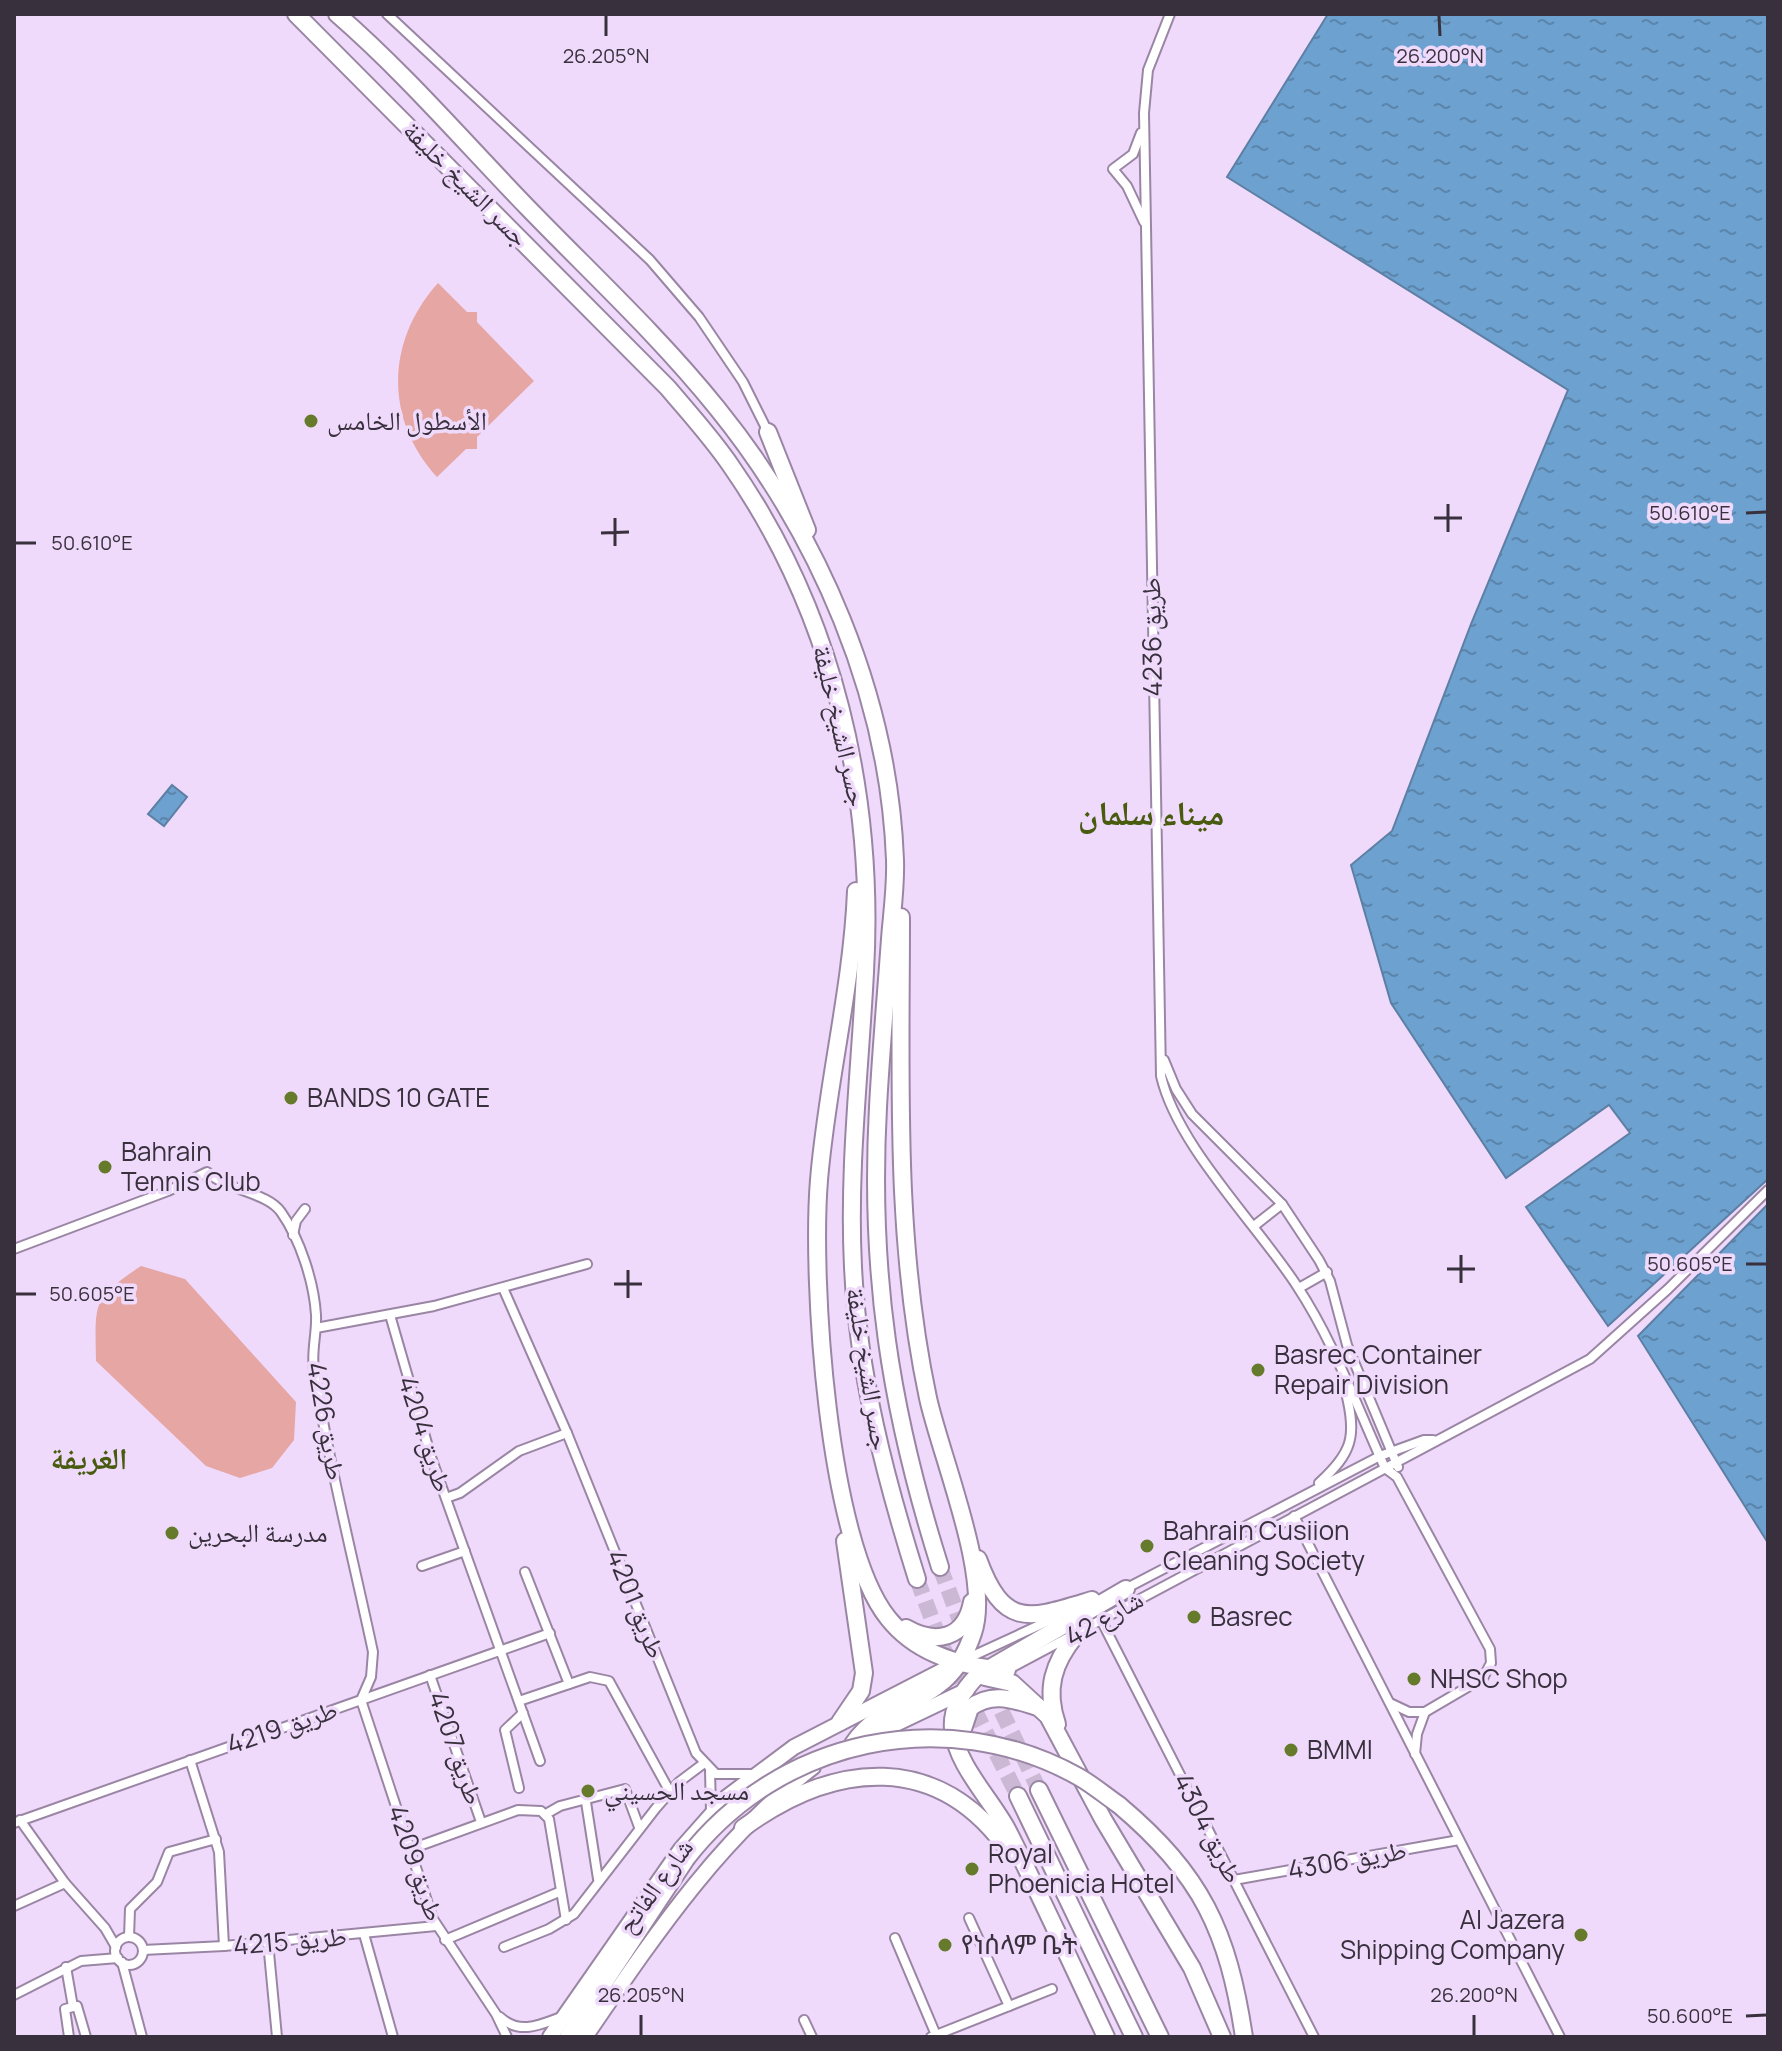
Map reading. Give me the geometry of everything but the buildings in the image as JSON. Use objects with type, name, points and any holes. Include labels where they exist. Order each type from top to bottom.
[{"type":"highway","name":"جسر الشيخ خليفة","points":[[296,14],[668,388],[730,464],[764,517],[819,635],[848,738],[863,827],[867,927],[854,1134],[853,1269],[869,1404],[883,1466],[917,1579]]},
{"type":"highway","name":"جسر الشيخ خليفة","points":[[337,14],[707,396],[780,494],[813,555],[844,623],[863,679],[888,789],[895,864],[878,1107],[878,1267],[884,1326],[906,1456],[940,1567]]},
{"type":"highway","points":[[346,14],[356,31]]},
{"type":"highway","points":[[768,432],[797,499],[813,555]]},
{"type":"highway","points":[[863,827],[855,853],[855,919],[824,1127],[818,1210],[823,1360],[855,1549],[872,1595],[887,1618],[948,1671],[990,1673],[1012,1683],[1040,1707],[1192,1968],[1222,2037]]},
{"type":"highway","points":[[853,1744],[870,1726],[939,1688],[976,1623],[973,1577],[962,1520],[929,1401],[904,1244],[900,1147],[901,916],[895,864]]},
{"type":"highway","points":[[840,1722],[861,1691],[864,1673],[841,1516],[841,1480]]},
{"type":"highway","points":[[962,1520],[991,1593],[1010,1609],[1040,1614],[1092,1600]]},
{"type":"highway","points":[[887,1618],[924,1637],[941,1638],[954,1633],[971,1606],[973,1577]]},
{"type":"highway","points":[[1106,2037],[996,1809],[959,1749],[953,1730],[953,1716],[962,1692],[1126,1589]]},
{"type":"highway","points":[[1068,1751],[1050,1693],[1054,1668],[1076,1635]]},
{"type":"highway","points":[[959,1749],[964,1716],[978,1702],[1008,1698],[1040,1707]]},
{"type":"highway","points":[[568,2037],[686,1859],[717,1822],[766,1783],[828,1753],[884,1740],[967,1741],[1017,1751],[1079,1776],[1119,1805],[1155,1835],[1202,1897],[1225,1944],[1244,2037]]},
{"type":"highway","points":[[743,1828],[779,1803],[820,1784],[842,1778],[888,1776],[936,1789],[977,1814],[993,1829],[1037,1892]]},
{"type":"highway","points":[[1039,1790],[1160,2037]]},
{"type":"highway","points":[[1018,1796],[1134,2037]]},
{"type":"main road","name":"شارع الفاتح","points":[[550,2037],[661,1876],[711,1812],[755,1774],[840,1722],[948,1671]]},
{"type":"main road","name":"شارع الفاتح","points":[[585,2037],[693,1884],[743,1828],[787,1787],[853,1744],[962,1692]]},
{"type":"street","points":[[387,14],[650,260],[699,317],[743,382],[768,432]]},
{"type":"street","points":[[1144,113],[1148,70],[1170,14]]},
{"type":"street","name":"طريق 4236","points":[[1144,113],[1133,154],[1113,169],[1127,186],[1146,226]]},
{"type":"street","name":"طريق 4236","points":[[1144,113],[1159,1048],[1164,1088],[1175,1113],[1299,1288],[1380,1456]]},
{"type":"street","name":"طريق 4236","points":[[1159,1048],[1176,1089],[1192,1114],[1282,1204],[1327,1272],[1347,1345],[1392,1450]]},
{"type":"street","name":"طريق 4226","points":[[14,1249],[168,1191],[207,1172],[226,1186],[270,1201],[283,1215],[309,1279],[316,1328],[313,1367],[373,1652],[371,1677],[361,1700]]},
{"type":"street","name":"شارع 42","points":[[996,1646],[1092,1600],[1126,1589],[1392,1450],[1433,1440],[1599,1353],[1768,1190]]},
{"type":"street","points":[[1254,1226],[1282,1204]]},
{"type":"street","points":[[294,1240],[296,1221],[305,1209]]},
{"type":"street","name":"طريق 4226","points":[[316,1328],[390,1315],[587,1264]]},
{"type":"street","points":[[1299,1288],[1327,1272]]},
{"type":"street","points":[[446,1498],[460,1493],[519,1451],[567,1433],[503,1288]]},
{"type":"street","name":"طريق 4204","points":[[390,1315],[415,1408],[540,1761]]},
{"type":"street","points":[[1310,1492],[1334,1469],[1350,1446],[1352,1418],[1341,1373]]},
{"type":"street","name":"طريق 4201","points":[[567,1433],[682,1719],[706,1768],[711,1812]]},
{"type":"street","name":"شارع 42","points":[[990,1673],[1076,1635],[1199,1566],[1426,1448],[1433,1440]]},
{"type":"street","points":[[1392,1450],[1398,1462],[1397,1477]]},
{"type":"street","points":[[1380,1456],[1385,1468],[1397,1477],[1490,1649],[1491,1663],[1483,1678],[1425,1712],[1409,1712],[1390,1703]]},
{"type":"street","points":[[1294,1516],[1560,2037]]},
{"type":"street","points":[[422,1566],[465,1551]]},
{"type":"street","points":[[1193,1554],[1199,1566]]},
{"type":"street","points":[[525,1572],[569,1684]]},
{"type":"street","name":"طريق 4304","points":[[1101,1620],[1314,2037]]},
{"type":"street","name":"طريق 4219","points":[[17,1822],[550,1633]]},
{"type":"street","name":"شارع الفاتح","points":[[948,1671],[996,1646]]},
{"type":"street","name":"طريق 4207","points":[[430,1675],[481,1822]]},
{"type":"street","points":[[519,1701],[596,1677],[614,1686],[670,1792]]},
{"type":"street","name":"طريق 4209","points":[[361,1700],[436,1926],[496,2014],[507,2037]]},
{"type":"street","points":[[1415,1754],[1417,1734],[1425,1712]]},
{"type":"street","points":[[519,1788],[505,1730],[523,1713]]},
{"type":"street","points":[[190,1760],[216,1839],[222,1875],[224,1946]]},
{"type":"street","points":[[504,1947],[566,1920],[580,1907],[598,1879],[670,1792],[706,1768],[726,1777],[755,1774]]},
{"type":"street","name":"طريق 4207","points":[[411,1849],[524,1809],[546,1814],[560,1806],[586,1802],[599,1794],[625,1789],[639,1827]]},
{"type":"street","points":[[586,1802],[598,1879]]},
{"type":"street","points":[[546,1814],[566,1920]]},
{"type":"street","points":[[17,1822],[105,1928],[116,1947],[131,1991],[142,2037]]},
{"type":"street","points":[[116,1947],[127,1937],[130,1909],[157,1882],[165,1857],[175,1849],[216,1839]]},
{"type":"street","name":"طريق 4306","points":[[1234,1880],[1459,1840]]},
{"type":"street","points":[[14,1906],[65,1883]]},
{"type":"street","points":[[445,1940],[559,1892]]},
{"type":"street","points":[[969,1918],[1009,2006]]},
{"type":"street","name":"طريق 4215","points":[[143,1950],[224,1946],[436,1926]]},
{"type":"street","points":[[105,1928],[137,1939],[143,1950],[131,1991]]},
{"type":"street","points":[[364,1934],[393,2037]]},
{"type":"street","points":[[895,1938],[933,2036],[1052,1989]]},
{"type":"street","points":[[268,1942],[277,2037]]},
{"type":"street","points":[[14,1995],[66,1967],[91,1959],[137,1962]]},
{"type":"street","points":[[66,1967],[73,2007]]},
{"type":"street","points":[[69,2037],[65,2011],[73,2007],[80,2007],[86,2037]]},
{"type":"street","points":[[496,2014],[512,2026],[526,2028],[565,2016]]},
{"type":"street","points":[[804,2020],[812,2037]]},
{"type":"shaded area","points":[[438,283],[467,312],[477,312],[477,322],[534,381],[477,437],[477,449],[466,449],[437,477],[407,430],[400,405],[398,380],[408,330]]},
{"type":"shaded area","points":[[141,1266],[185,1279],[296,1402],[294,1440],[272,1468],[240,1478],[206,1466],[96,1361],[96,1325],[100,1303],[113,1286]]},
{"type":"water","points":[[1328,14],[1768,14],[1768,1179],[1608,1326],[1526,1207],[1630,1133],[1609,1105],[1506,1178],[1391,1003],[1351,865],[1392,831],[1471,624],[1568,390],[1227,177]]},
{"type":"water","points":[[172,785],[187,797],[164,826],[148,814]]},
{"type":"water","points":[[1768,1204],[1768,1543],[1638,1336]]},
{"type":"tunnel","points":[[940,1567],[966,1637]]},
{"type":"tunnel","points":[[917,1579],[942,1646],[1018,1796]]},
{"type":"tunnel","points":[[981,1668],[1039,1790]]},
{"type":"place","name":"الأسطول الخامس","points":[[311,421]]},
{"type":"place","name":"BANDS 10 GATE","points":[[291,1098]]},
{"type":"place","name":"Bahrain Tennis Club","points":[[105,1167]]},
{"type":"place","name":"Basrec Container Repair Division","points":[[1258,1370]]},
{"type":"place","name":"مدرسة البحرين","points":[[172,1533]]},
{"type":"place","name":"Bahrain Cusiion Cleaning Society","points":[[1147,1546]]},
{"type":"place","name":"Basrec","points":[[1194,1617]]},
{"type":"place","name":"NHSC Shop","points":[[1414,1679]]},
{"type":"place","name":"BMMI","points":[[1291,1750]]},
{"type":"place","name":"مسجد الحسيني","points":[[588,1791]]},
{"type":"place","name":"Royal Phoenicia Hotel","points":[[972,1869]]},
{"type":"place","name":"Al Jazera Shipping Company","points":[[1581,1935]]},
{"type":"place","name":"የነሰላም ቤት","points":[[945,1945]]},
{"type":"district","name":"ميناء سلمان","points":[[1151,813]]},
{"type":"district","name":"الغريفة","points":[[89,1459]]}]
